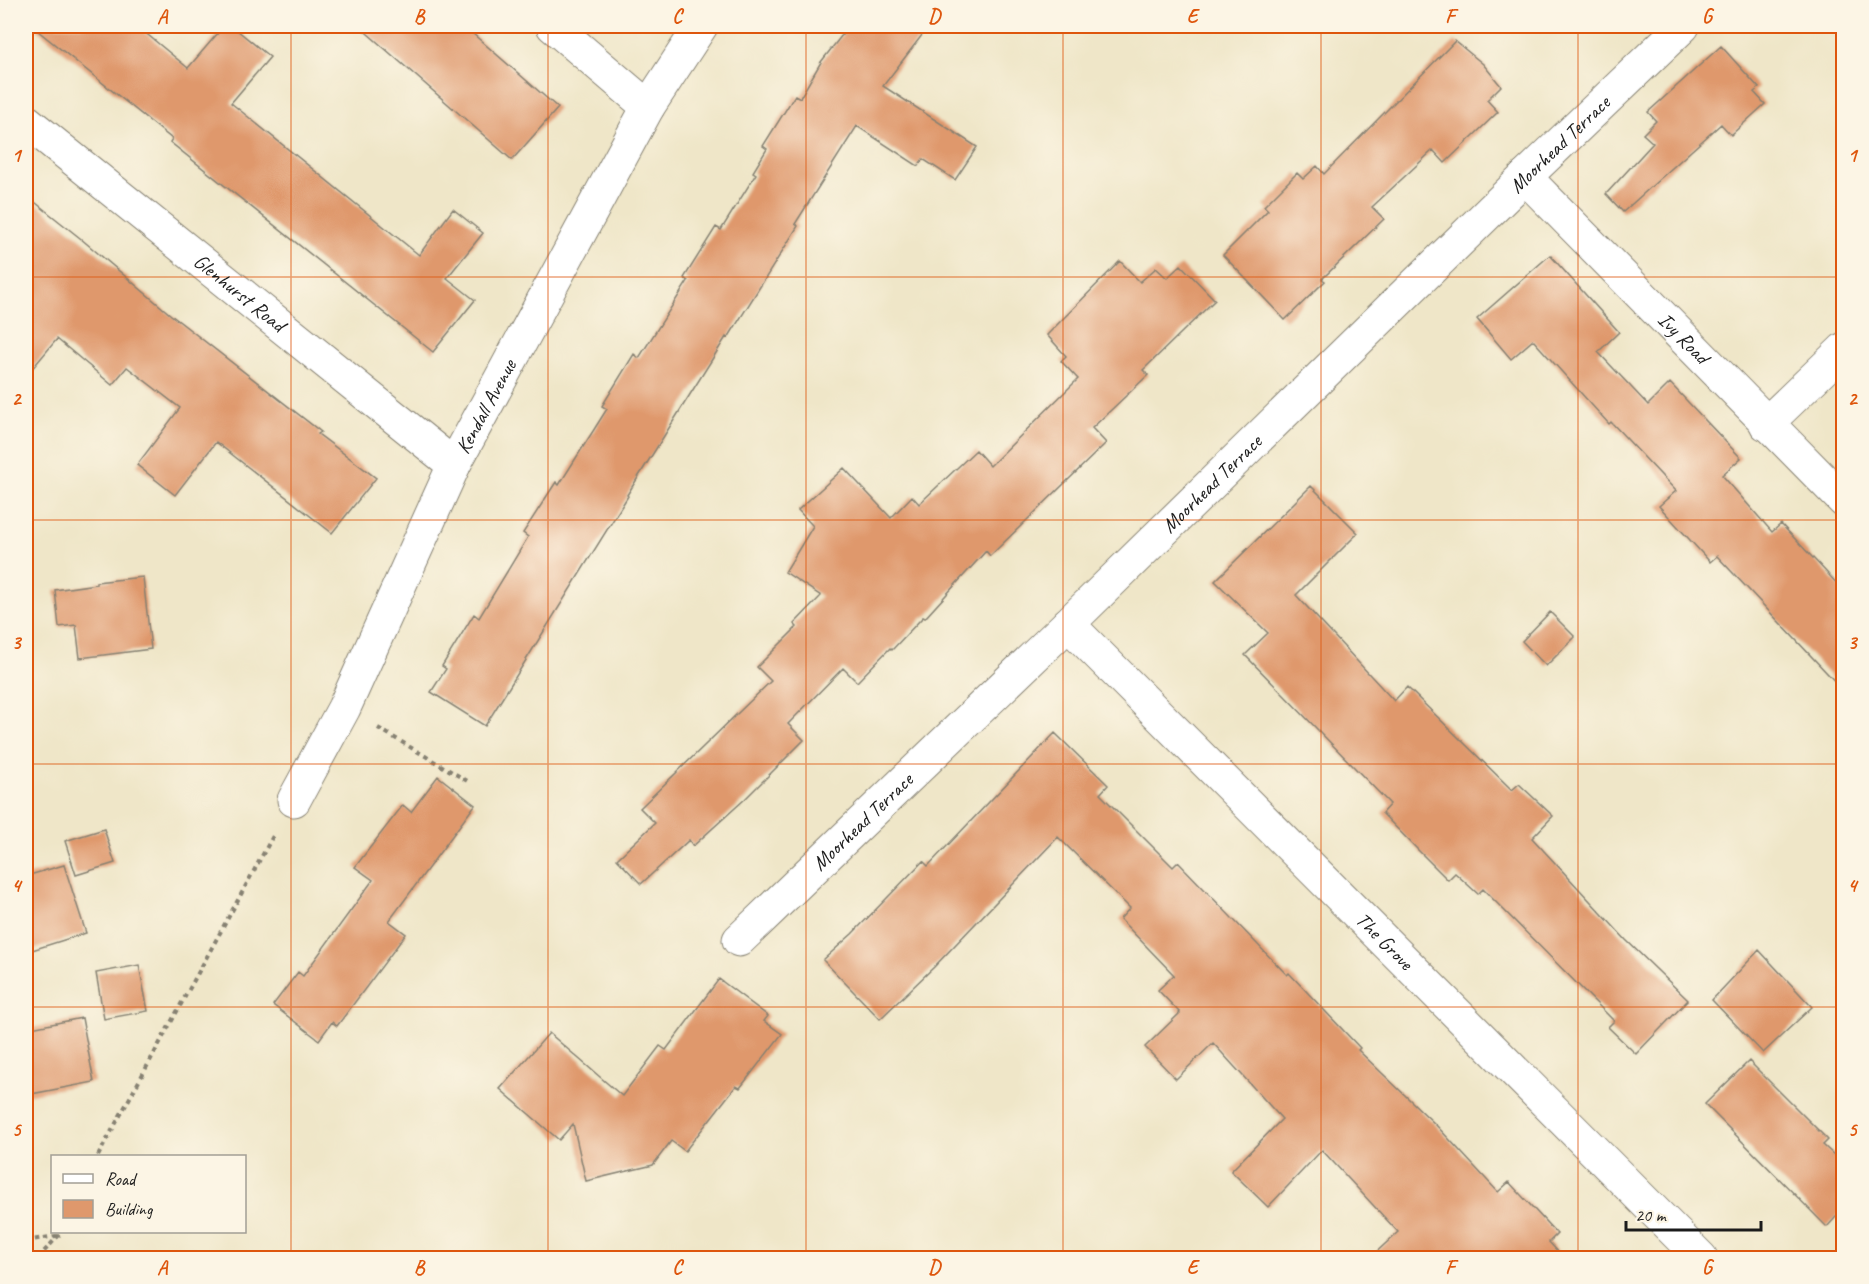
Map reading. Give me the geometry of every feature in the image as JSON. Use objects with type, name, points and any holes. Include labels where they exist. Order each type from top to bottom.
[{"type":"street","points":[[554,26],[648,107]]},
{"type":"street","name":"Kendall Avenue","points":[[294,800],[344,708],[454,465],[648,107],[701,26]]},
{"type":"street","name":"Moorhead Terrace","points":[[739,940],[1068,624],[1525,177],[1683,26]]},
{"type":"street","name":"Glenhurst Road","points":[[26,121],[454,465]]},
{"type":"street","name":"Ivy Road","points":[[1525,177],[1844,501]]},
{"type":"street","points":[[1766,424],[1844,350]]},
{"type":"street","name":"The Grove","points":[[1068,624],[1701,1258]]},
{"type":"path","points":[[344,708],[469,782]]},
{"type":"path","points":[[99,1155],[294,800]]},
{"type":"path","points":[[26,1241],[62,1233]]},
{"type":"path","points":[[38,1258],[62,1233]]},
{"type":"building","points":[[32,26],[137,26],[188,68],[224,26],[232,26],[270,57],[231,103],[419,255],[453,209],[483,233],[447,278],[475,300],[433,352],[170,142],[172,139]]},
{"type":"building","points":[[359,26],[464,26],[558,108],[512,160]]},
{"type":"building","points":[[849,26],[929,26],[883,86],[977,147],[955,180],[923,159],[918,166],[857,126],[795,224],[798,226],[627,495],[485,726],[431,692],[446,669],[442,666],[474,614],[479,618],[528,537],[523,533],[556,482],[559,485],[607,409],[602,406],[634,354],[639,358],[688,281],[684,278],[716,227],[721,230],[756,174],[753,172],[767,149],[763,146],[795,95],[800,98],[821,62]]},
{"type":"building","points":[[1455,41],[1483,64],[1501,86],[1487,100],[1498,112],[1445,163],[1433,150],[1372,207],[1384,219],[1322,279],[1325,281],[1285,320],[1223,255],[1268,210],[1264,206],[1297,173],[1303,179],[1317,166],[1324,174]]},
{"type":"building","points":[[1721,46],[1759,88],[1754,92],[1765,104],[1731,135],[1721,124],[1623,212],[1606,194],[1653,143],[1643,134],[1656,121],[1648,112]]},
{"type":"building","points":[[26,195],[171,315],[321,432],[318,434],[376,478],[332,533],[216,442],[175,495],[137,465],[180,408],[127,367],[112,385],[57,339],[26,376]]},
{"type":"building","points":[[1550,255],[1619,332],[1598,352],[1648,405],[1670,383],[1741,458],[1722,475],[1772,532],[1781,524],[1844,591],[1844,691],[1717,556],[1710,562],[1659,506],[1676,491],[1611,422],[1609,424],[1533,340],[1511,359],[1477,319]]},
{"type":"building","points":[[1120,261],[1140,282],[1156,268],[1167,278],[1181,265],[1215,300],[1143,370],[1148,375],[1092,428],[1106,443],[990,556],[986,551],[925,618],[923,617],[892,650],[890,648],[857,682],[843,668],[788,724],[804,740],[745,799],[693,846],[689,840],[641,884],[617,859],[655,823],[640,808],[771,681],[757,667],[797,627],[794,624],[821,596],[785,572],[813,526],[798,510],[844,468],[891,518],[912,496],[919,504],[976,450],[990,466],[1078,379],[1061,361],[1066,356],[1047,335]]},
{"type":"building","points":[[1311,486],[1358,533],[1296,595],[1394,701],[1407,687],[1512,790],[1519,784],[1553,816],[1532,838],[1626,940],[1688,1000],[1636,1054],[1608,1027],[1614,1021],[1483,889],[1478,894],[1455,873],[1448,880],[1419,851],[1382,813],[1390,804],[1245,655],[1268,633],[1215,581]]},
{"type":"building","points":[[143,577],[151,649],[80,658],[76,625],[59,627],[55,590],[96,584],[96,582]]},
{"type":"building","points":[[1550,612],[1575,637],[1546,666],[1522,641]]},
{"type":"building","points":[[1055,733],[1108,785],[1100,794],[1173,867],[1178,862],[1287,975],[1289,973],[1360,1048],[1358,1050],[1436,1125],[1498,1192],[1509,1182],[1557,1234],[1549,1242],[1564,1258],[1370,1258],[1398,1232],[1322,1150],[1268,1207],[1231,1171],[1282,1119],[1213,1043],[1176,1079],[1145,1047],[1180,1013],[1158,990],[1174,975],[1120,919],[1130,908],[1058,837],[934,967],[880,1019],[823,960],[852,934],[923,861],[928,866]]},
{"type":"building","points":[[438,776],[475,805],[389,921],[406,934],[337,1026],[332,1022],[319,1040],[273,1005],[298,972],[303,976],[373,880],[355,867],[403,805],[411,812]]},
{"type":"building","points":[[104,829],[115,863],[76,875],[65,841]]},
{"type":"building","points":[[64,865],[86,933],[26,952],[26,876]]},
{"type":"building","points":[[1759,950],[1812,1007],[1763,1053],[1712,1000]]},
{"type":"building","points":[[139,965],[148,1011],[104,1019],[96,973]]},
{"type":"building","points":[[719,979],[768,1016],[764,1021],[782,1034],[740,1088],[736,1086],[685,1151],[671,1141],[653,1165],[586,1181],[573,1124],[559,1140],[500,1089],[549,1033],[622,1096],[660,1046],[666,1050]]},
{"type":"building","points":[[82,1018],[94,1082],[26,1095],[26,1029]]},
{"type":"building","points":[[1749,1061],[1828,1140],[1823,1145],[1844,1164],[1844,1208],[1827,1227],[1705,1104]]}]
